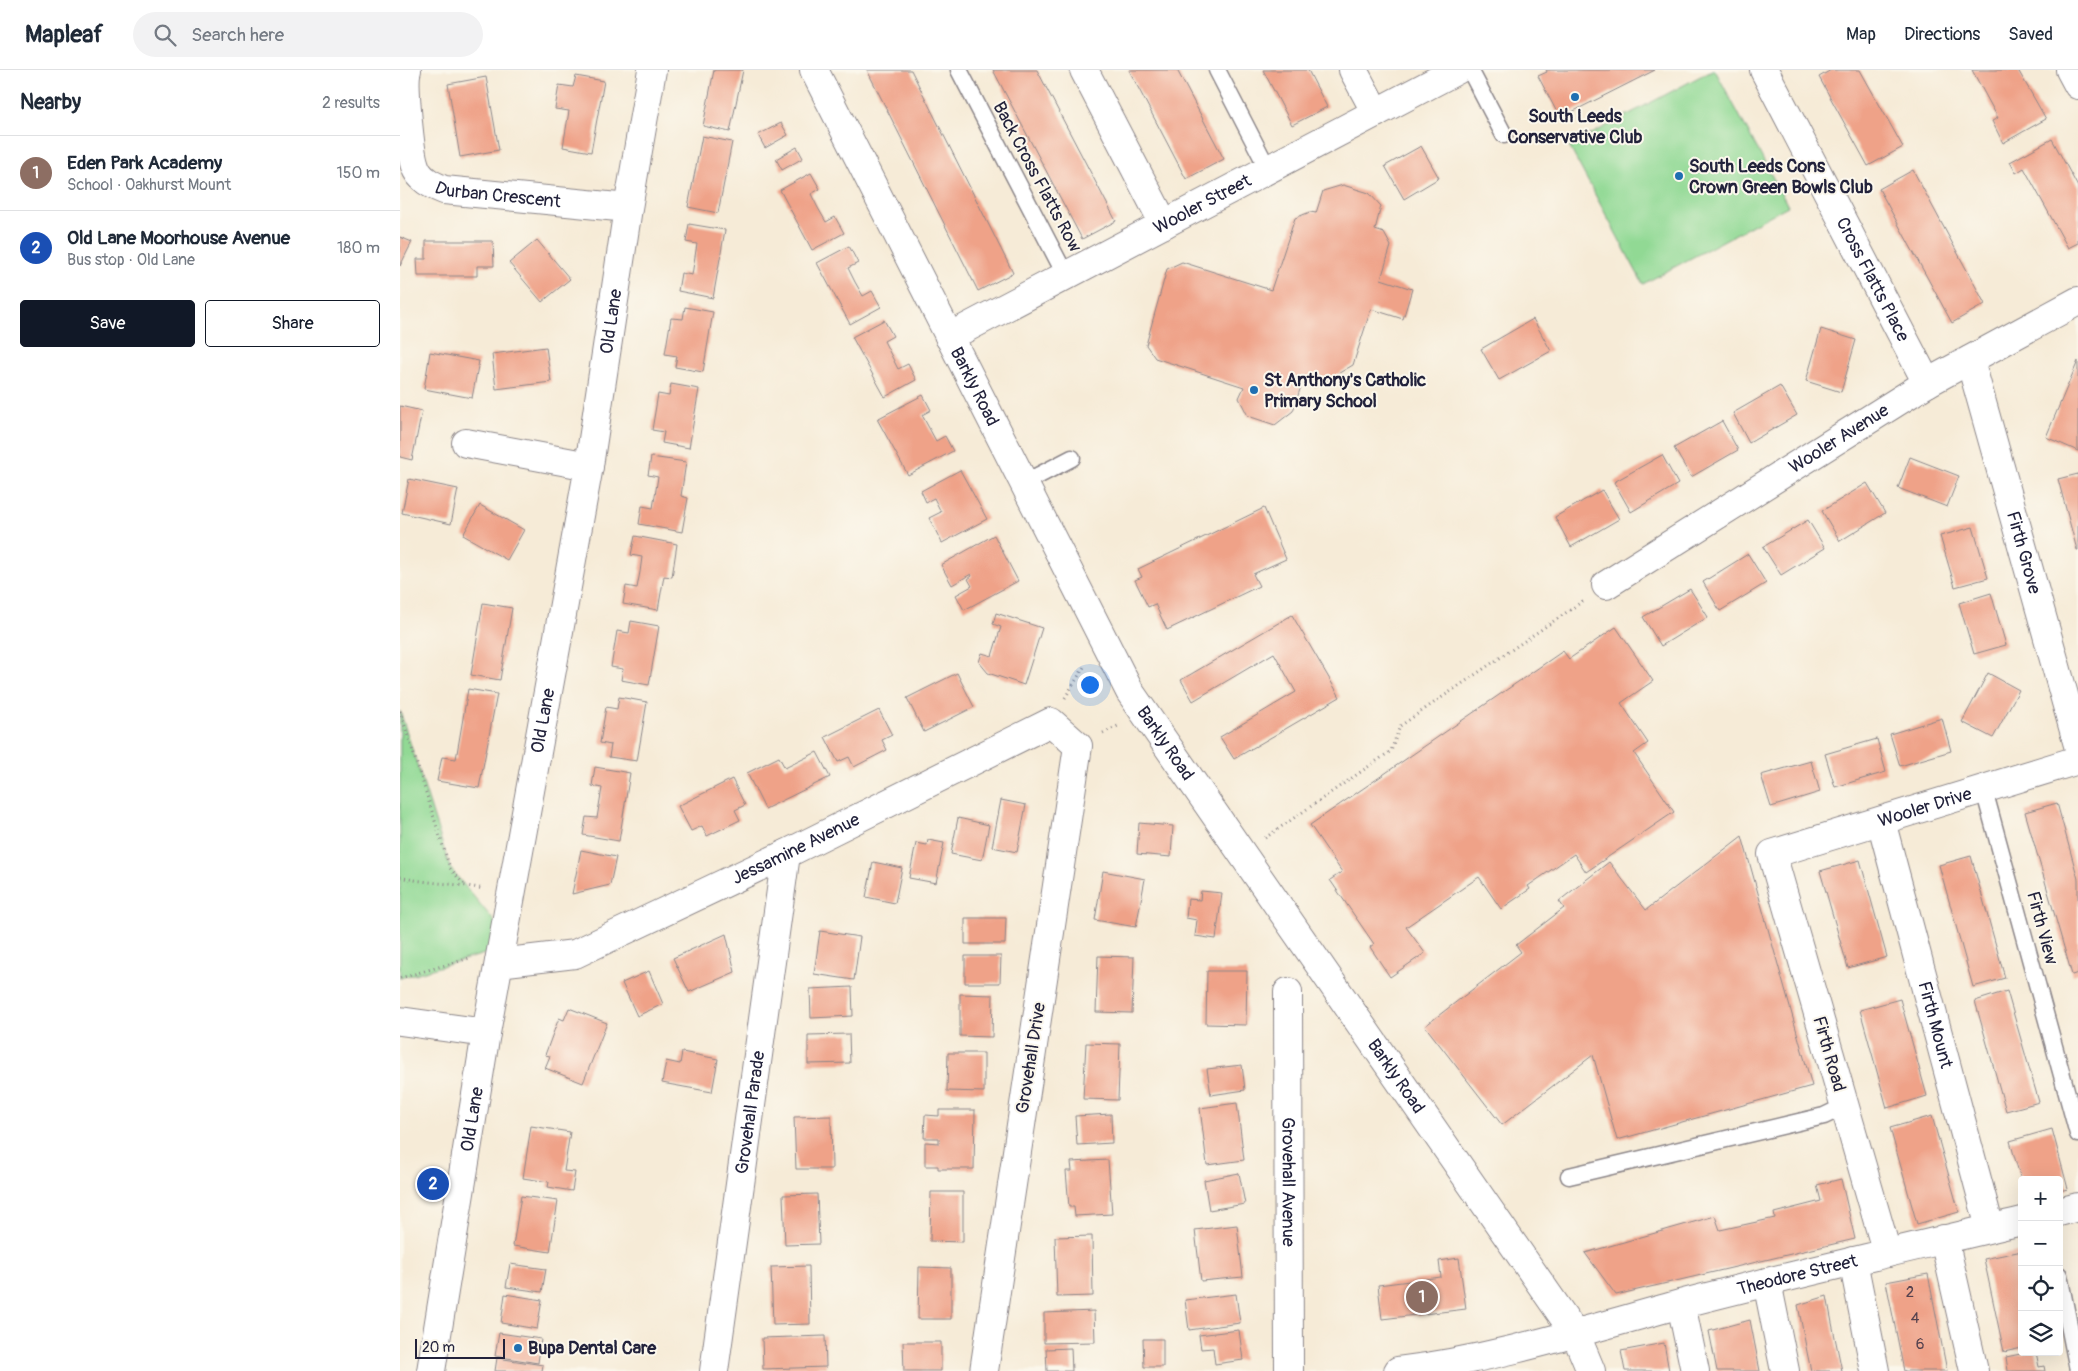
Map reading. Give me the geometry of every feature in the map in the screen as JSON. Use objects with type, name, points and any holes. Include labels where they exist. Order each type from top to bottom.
[{"type":"street","name":"Durban Crescent","points":[[407,70],[404,87],[415,166],[423,178],[433,186],[444,190],[628,208]]},
{"type":"street","name":"Old Lane","points":[[431,1371],[486,1033],[589,466],[628,208],[652,70]]},
{"type":"street","name":"Barkly Road","points":[[814,70],[1130,692],[1576,1335],[1591,1371]]},
{"type":"street","points":[[1084,70],[1164,224]]},
{"type":"street","points":[[1353,70],[1376,113]]},
{"type":"street","name":"Wooler Street","points":[[949,338],[1457,70]]},
{"type":"street","name":"Cross Flatts Place","points":[[1764,70],[1927,384]]},
{"type":"street","points":[[2070,70],[2078,85]]},
{"type":"street","name":"Wooler Avenue","points":[[1606,585],[1927,384],[2078,301]]},
{"type":"street","name":"Firth Grove","points":[[1970,360],[2078,745]]},
{"type":"street","points":[[466,443],[589,466]]},
{"type":"street","points":[[1051,722],[1078,746]]},
{"type":"street","name":"Jessamine Avenue","points":[[500,956],[575,954],[786,854],[1051,722]]},
{"type":"street","name":"Grovehall Drive","points":[[984,1371],[1078,746]]},
{"type":"street","name":"Wooler Drive","points":[[1772,854],[2078,760]]},
{"type":"street","name":"Firth Mount","points":[[1881,821],[1990,1228]]},
{"type":"street","name":"Grovehall Parade","points":[[714,1371],[786,854]]},
{"type":"street","name":"Firth Road","points":[[1772,854],[1886,1253]]},
{"type":"street","name":"Grovehall Avenue","points":[[1288,992],[1289,1371]]},
{"type":"street","points":[[400,1021],[486,1033]]},
{"type":"street","points":[[2063,1211],[2078,1207]]},
{"type":"street","name":"Theodore Street","points":[[1398,1371],[1440,1368],[1576,1335],[1681,1304],[1767,1282],[2018,1222]]},
{"type":"street","points":[[1944,1239],[1974,1371]]},
{"type":"street","points":[[1853,1261],[1875,1371]]},
{"type":"street","points":[[1767,1282],[1785,1371]]},
{"type":"street","points":[[1681,1304],[1695,1371]]},
{"type":"lane","name":"Back Cross Flatts Row","points":[[959,70],[1066,276]]},
{"type":"lane","points":[[1217,70],[1268,169]]},
{"type":"lane","points":[[1470,70],[1504,135]]},
{"type":"lane","points":[[1024,482],[1072,458]]},
{"type":"lane","name":"Firth View","points":[[1984,790],[2078,1134]]},
{"type":"lane","points":[[1569,1176],[1824,1116],[1844,1106]]},
{"type":"lane","points":[[2063,1295],[2078,1370]]},
{"type":"path","points":[[1243,853],[1391,751],[1400,726],[1606,585]]},
{"type":"path","points":[[1051,722],[1102,636]]},
{"type":"path","points":[[400,711],[450,868],[464,885],[415,881],[400,877]]},
{"type":"path","points":[[1078,746],[1145,713]]},
{"type":"path","points":[[400,978],[500,956]]},
{"type":"green space","name":"South Leeds Cons Crown Green Bowls Club","points":[[1715,70],[1788,206],[1643,284],[1569,146]]},
{"type":"green space","points":[[400,711],[450,868],[505,934],[502,949],[400,978]]},
{"type":"building","points":[[714,70],[743,70],[730,132],[703,126]]},
{"type":"building","points":[[867,70],[911,70],[1013,273],[978,291]]},
{"type":"building","points":[[993,70],[1037,70],[1116,221],[1082,239]]},
{"type":"building","points":[[1129,70],[1177,70],[1224,159],[1186,179]]},
{"type":"building","points":[[1263,70],[1308,70],[1327,107],[1292,125]]},
{"type":"building","name":"South Leeds Conservative Club","points":[[1546,70],[1655,70],[1560,118],[1538,76],[1547,72]]},
{"type":"building","points":[[1831,70],[1860,70],[1903,147],[1868,166],[1819,77]]},
{"type":"building","points":[[1972,70],[2018,70],[2046,119],[2003,143],[1992,121],[1998,118]]},
{"type":"building","points":[[576,76],[604,81],[591,152],[563,147],[569,111],[555,109],[559,85],[573,87]]},
{"type":"building","points":[[486,77],[499,150],[460,157],[448,84]]},
{"type":"building","points":[[781,123],[788,135],[765,148],[758,135]]},
{"type":"building","points":[[702,136],[732,142],[718,213],[688,207]]},
{"type":"building","points":[[2052,139],[2078,187],[2078,243],[2068,248],[2024,168],[2016,173],[2010,162]]},
{"type":"building","points":[[1421,146],[1439,178],[1404,199],[1385,166]]},
{"type":"building","points":[[797,147],[803,158],[782,170],[776,159]]},
{"type":"building","points":[[1913,170],[1985,304],[1952,323],[1879,189]]},
{"type":"building","points":[[811,173],[820,189],[811,194],[818,208],[826,222],[835,217],[844,233],[812,250],[780,190]]},
{"type":"building","points":[[1343,185],[1369,193],[1381,206],[1375,230],[1384,233],[1391,246],[1381,279],[1412,289],[1403,319],[1371,309],[1353,365],[1315,387],[1302,383],[1293,411],[1275,425],[1248,416],[1239,398],[1244,387],[1155,358],[1146,345],[1167,269],[1182,262],[1271,290],[1295,218],[1310,212],[1316,213],[1323,191]]},
{"type":"building","points":[[689,224],[725,230],[713,298],[678,291],[681,273],[692,275],[697,244],[686,242]]},
{"type":"building","points":[[400,237],[412,242],[400,266]]},
{"type":"building","points":[[537,240],[570,279],[542,302],[509,263]]},
{"type":"building","points":[[426,241],[493,241],[494,266],[477,266],[477,276],[418,276],[417,259],[426,259]]},
{"type":"building","points":[[849,246],[858,263],[848,268],[855,282],[863,296],[872,291],[881,307],[850,324],[817,263]]},
{"type":"building","points":[[685,307],[713,312],[703,372],[675,367],[677,356],[665,354],[671,318],[683,319]]},
{"type":"building","points":[[1533,319],[1551,351],[1499,380],[1481,349]]},
{"type":"building","points":[[884,320],[893,336],[884,341],[898,369],[908,364],[916,380],[885,397],[852,337]]},
{"type":"building","points":[[1821,329],[1856,340],[1841,392],[1806,381]]},
{"type":"building","points":[[546,347],[551,382],[496,389],[492,354]]},
{"type":"building","points":[[430,352],[479,361],[472,398],[424,389]]},
{"type":"building","points":[[2078,361],[2078,451],[2046,437]]},
{"type":"building","points":[[671,384],[699,389],[689,448],[662,443],[664,432],[652,430],[658,394],[669,396]]},
{"type":"building","points":[[1780,386],[1797,415],[1749,443],[1733,413]]},
{"type":"building","points":[[923,395],[931,410],[922,415],[936,441],[945,436],[953,451],[908,475],[877,419]]},
{"type":"building","points":[[400,406],[422,411],[412,460],[400,457]]},
{"type":"building","points":[[1722,421],[1738,450],[1691,477],[1674,448]]},
{"type":"building","points":[[1662,455],[1678,484],[1631,512],[1614,482]]},
{"type":"building","points":[[651,457],[686,462],[681,496],[688,498],[682,532],[639,524],[642,506],[653,508],[658,477],[648,475]]},
{"type":"building","points":[[1910,457],[1959,476],[1947,507],[1898,488]]},
{"type":"building","points":[[960,470],[987,519],[942,543],[929,518],[941,512],[934,498],[926,502],[921,491]]},
{"type":"building","points":[[2078,474],[2078,550],[2077,550],[2058,479]]},
{"type":"building","points":[[409,479],[458,489],[451,524],[402,513]]},
{"type":"building","points":[[1867,483],[1885,513],[1840,541],[1822,511]]},
{"type":"building","points":[[1602,490],[1619,519],[1571,547],[1555,517]]},
{"type":"building","points":[[480,505],[524,530],[507,560],[463,535]]},
{"type":"building","points":[[1264,508],[1286,559],[1253,574],[1259,586],[1167,630],[1155,604],[1148,607],[1135,580],[1142,577],[1138,569]]},
{"type":"building","points":[[1808,520],[1825,548],[1781,575],[1763,547]]},
{"type":"building","points":[[1973,527],[1988,578],[1955,587],[1940,536]]},
{"type":"building","points":[[994,535],[1018,581],[964,610],[956,595],[972,586],[968,579],[972,576],[971,574],[952,585],[941,565]]},
{"type":"building","points":[[635,536],[677,544],[672,577],[664,576],[658,610],[623,604],[626,586],[637,588],[640,572],[642,557],[631,555]]},
{"type":"building","points":[[1748,554],[1766,583],[1720,611],[1703,582]]},
{"type":"building","points":[[1690,589],[1708,617],[1661,646],[1643,617]]},
{"type":"building","points":[[1991,593],[2006,645],[1974,654],[1959,603]]},
{"type":"building","points":[[483,603],[512,608],[500,680],[471,675]]},
{"type":"building","points":[[996,613],[1042,628],[1024,685],[988,673],[979,662],[982,653],[992,656],[1001,627],[993,624]]},
{"type":"building","points":[[1292,615],[1340,697],[1234,759],[1220,737],[1296,692],[1274,653],[1193,701],[1181,680]]},
{"type":"building","points":[[631,621],[659,626],[649,685],[621,680],[623,669],[611,667],[617,631],[629,633]]},
{"type":"building","points":[[1616,627],[1653,681],[1621,703],[1648,743],[1634,753],[1674,812],[1586,872],[1574,854],[1528,886],[1530,889],[1501,909],[1479,877],[1406,927],[1425,953],[1390,977],[1370,947],[1374,944],[1330,880],[1342,872],[1310,825],[1563,651],[1569,659]]},
{"type":"building","points":[[957,673],[974,707],[924,732],[907,698]]},
{"type":"building","points":[[1988,673],[2019,690],[1993,738],[1962,722]]},
{"type":"building","points":[[468,689],[497,694],[479,788],[437,781],[442,757],[456,759]]},
{"type":"building","points":[[619,697],[647,702],[637,761],[609,757],[611,745],[600,743],[606,707],[617,709]]},
{"type":"building","points":[[879,710],[892,735],[882,740],[887,750],[854,767],[849,757],[838,762],[825,737]]},
{"type":"building","points":[[1942,718],[1951,751],[1900,766],[1890,734]]},
{"type":"building","points":[[1877,739],[1886,772],[1835,787],[1825,754]]},
{"type":"building","points":[[817,752],[830,777],[765,809],[747,773],[779,757],[785,768]]},
{"type":"building","points":[[1811,761],[1820,792],[1771,807],[1761,775]]},
{"type":"building","points":[[595,767],[630,773],[619,841],[583,835],[586,817],[597,818],[602,788],[592,786]]},
{"type":"building","points":[[732,779],[745,805],[735,810],[740,820],[707,836],[702,826],[691,831],[678,806]]},
{"type":"building","points":[[1001,800],[1026,805],[1017,852],[992,847]]},
{"type":"building","points":[[2057,803],[2078,879],[2078,973],[2072,975],[2025,812]]},
{"type":"building","points":[[958,818],[989,825],[982,860],[951,854]]},
{"type":"building","points":[[1139,823],[1173,826],[1171,857],[1137,854]]},
{"type":"building","points":[[1742,836],[1812,1086],[1617,1140],[1593,1055],[1502,1125],[1425,1026],[1521,952],[1516,945],[1564,908],[1559,901],[1609,862],[1646,910]]},
{"type":"building","points":[[928,840],[944,843],[936,883],[909,878],[916,843],[927,845]]},
{"type":"building","points":[[581,850],[616,857],[610,885],[572,894]]},
{"type":"building","points":[[1971,856],[2005,978],[1973,987],[1939,865]]},
{"type":"building","points":[[1860,860],[1887,957],[1848,968],[1820,871]]},
{"type":"building","points":[[873,862],[902,868],[895,903],[866,897]]},
{"type":"building","points":[[1103,871],[1145,879],[1136,927],[1095,920]]},
{"type":"building","points":[[1201,891],[1222,893],[1216,939],[1195,936],[1197,920],[1186,918],[1188,899],[1200,900]]},
{"type":"building","points":[[965,918],[1006,918],[1005,944],[965,944]]},
{"type":"building","points":[[820,931],[860,937],[854,980],[814,974]]},
{"type":"building","points":[[726,934],[735,972],[689,992],[673,958]]},
{"type":"building","points":[[965,956],[1001,956],[1000,983],[965,983]]},
{"type":"building","points":[[1098,956],[1134,957],[1132,1013],[1096,1012]]},
{"type":"building","points":[[649,971],[663,1004],[637,1016],[622,983]]},
{"type":"building","points":[[1207,971],[1247,971],[1246,1025],[1206,1024]]},
{"type":"building","points":[[852,987],[853,1016],[811,1018],[810,989]]},
{"type":"building","points":[[2007,991],[2039,1102],[2006,1111],[1975,1001]]},
{"type":"building","points":[[960,994],[993,995],[992,1037],[960,1036]]},
{"type":"building","points":[[1900,999],[1927,1096],[1887,1108],[1860,1010]]},
{"type":"building","points":[[569,1008],[607,1023],[583,1083],[545,1068],[550,1056],[545,1055],[559,1018],[564,1020]]},
{"type":"building","points":[[849,1034],[850,1063],[808,1064],[808,1035]]},
{"type":"building","points":[[1086,1043],[1120,1044],[1118,1100],[1083,1099]]},
{"type":"building","points":[[682,1052],[718,1059],[712,1092],[662,1083],[666,1061],[680,1064]]},
{"type":"building","points":[[948,1053],[984,1053],[984,1092],[947,1091]]},
{"type":"building","points":[[1242,1065],[1245,1090],[1211,1095],[1207,1069]]},
{"type":"building","points":[[1237,1103],[1244,1160],[1207,1165],[1200,1108]]},
{"type":"building","points":[[939,1110],[975,1110],[974,1169],[938,1169],[938,1166],[925,1166],[925,1142],[939,1143],[939,1138],[924,1138],[925,1115],[939,1116]]},
{"type":"building","points":[[1111,1114],[1112,1143],[1077,1145],[1075,1116]]},
{"type":"building","points":[[831,1116],[832,1169],[796,1169],[794,1117]]},
{"type":"building","points":[[1932,1116],[1959,1212],[1917,1224],[1890,1128]]},
{"type":"building","points":[[531,1126],[570,1132],[564,1171],[575,1172],[572,1191],[548,1187],[549,1182],[523,1178]]},
{"type":"building","points":[[2052,1129],[2068,1189],[2063,1190],[2063,1176],[2020,1176],[2010,1141]]},
{"type":"building","points":[[1108,1160],[1112,1214],[1075,1216],[1074,1207],[1069,1207],[1066,1171],[1072,1171],[1071,1162]]},
{"type":"building","points":[[1239,1173],[1245,1204],[1209,1210],[1204,1180]]},
{"type":"building","points":[[1841,1179],[1855,1239],[1616,1295],[1585,1253],[1715,1216],[1720,1230],[1775,1218],[1774,1213],[1821,1201],[1817,1185]]},
{"type":"building","points":[[931,1192],[963,1192],[963,1242],[930,1241]]},
{"type":"building","points":[[817,1194],[819,1244],[785,1245],[783,1195]]},
{"type":"building","points":[[521,1196],[558,1201],[550,1252],[513,1246]]},
{"type":"building","points":[[1237,1225],[1243,1277],[1201,1281],[1195,1230]]},
{"type":"building","points":[[1092,1236],[1093,1296],[1057,1297],[1055,1237]]},
{"type":"building","points":[[2018,1252],[2018,1349],[2004,1352],[1984,1259]]},
{"type":"building","points":[[1459,1258],[1466,1309],[1382,1319],[1378,1285],[1441,1277],[1439,1261]]},
{"type":"building","points":[[510,1264],[546,1269],[542,1292],[506,1287]]},
{"type":"building","points":[[809,1266],[810,1324],[773,1325],[771,1267]]},
{"type":"building","points":[[919,1267],[951,1268],[951,1319],[918,1319]]},
{"type":"building","points":[[1928,1274],[1947,1371],[1904,1371],[1886,1282]]},
{"type":"building","points":[[505,1294],[542,1300],[537,1329],[501,1323]]},
{"type":"building","points":[[1236,1294],[1240,1323],[1189,1330],[1185,1300]]},
{"type":"building","points":[[1827,1296],[1842,1371],[1811,1371],[1798,1305]]},
{"type":"building","points":[[1094,1311],[1095,1342],[1044,1343],[1044,1313]]},
{"type":"building","points":[[1750,1320],[1760,1371],[1717,1371],[1709,1331]]},
{"type":"building","points":[[1239,1330],[1243,1360],[1215,1364],[1213,1348],[1201,1349],[1199,1335]]},
{"type":"building","name":"Bupa Dental Care","points":[[499,1333],[541,1339],[538,1363],[495,1356]]},
{"type":"building","points":[[825,1336],[826,1367],[763,1369],[762,1338]]},
{"type":"building","points":[[1143,1339],[1163,1339],[1163,1367],[1144,1367]]},
{"type":"building","points":[[903,1342],[941,1342],[941,1371],[904,1371]]},
{"type":"building","points":[[1664,1343],[1669,1371],[1625,1371],[1621,1351]]},
{"type":"building","points":[[1071,1348],[1072,1371],[1047,1371],[1046,1349]]},
{"type":"building","points":[[2018,1354],[2037,1356],[2039,1367],[2044,1366],[2045,1371],[2008,1371],[2006,1357]]},
{"type":"building","points":[[497,1358],[543,1365],[542,1371],[495,1371]]},
{"type":"place","name":"South Leeds Conservative Club","points":[[1575,97]]},
{"type":"place","name":"South Leeds Cons Crown Green Bowls Club","points":[[1679,176]]},
{"type":"place","name":"St Anthony's Catholic Primary School","points":[[1254,390]]},
{"type":"place","name":"Old Lane Moorhouse Avenue","points":[[433,1184]]},
{"type":"place","name":"Eden Park Academy","points":[[1422,1297]]},
{"type":"place","name":"Bupa Dental Care","points":[[518,1348]]}]
